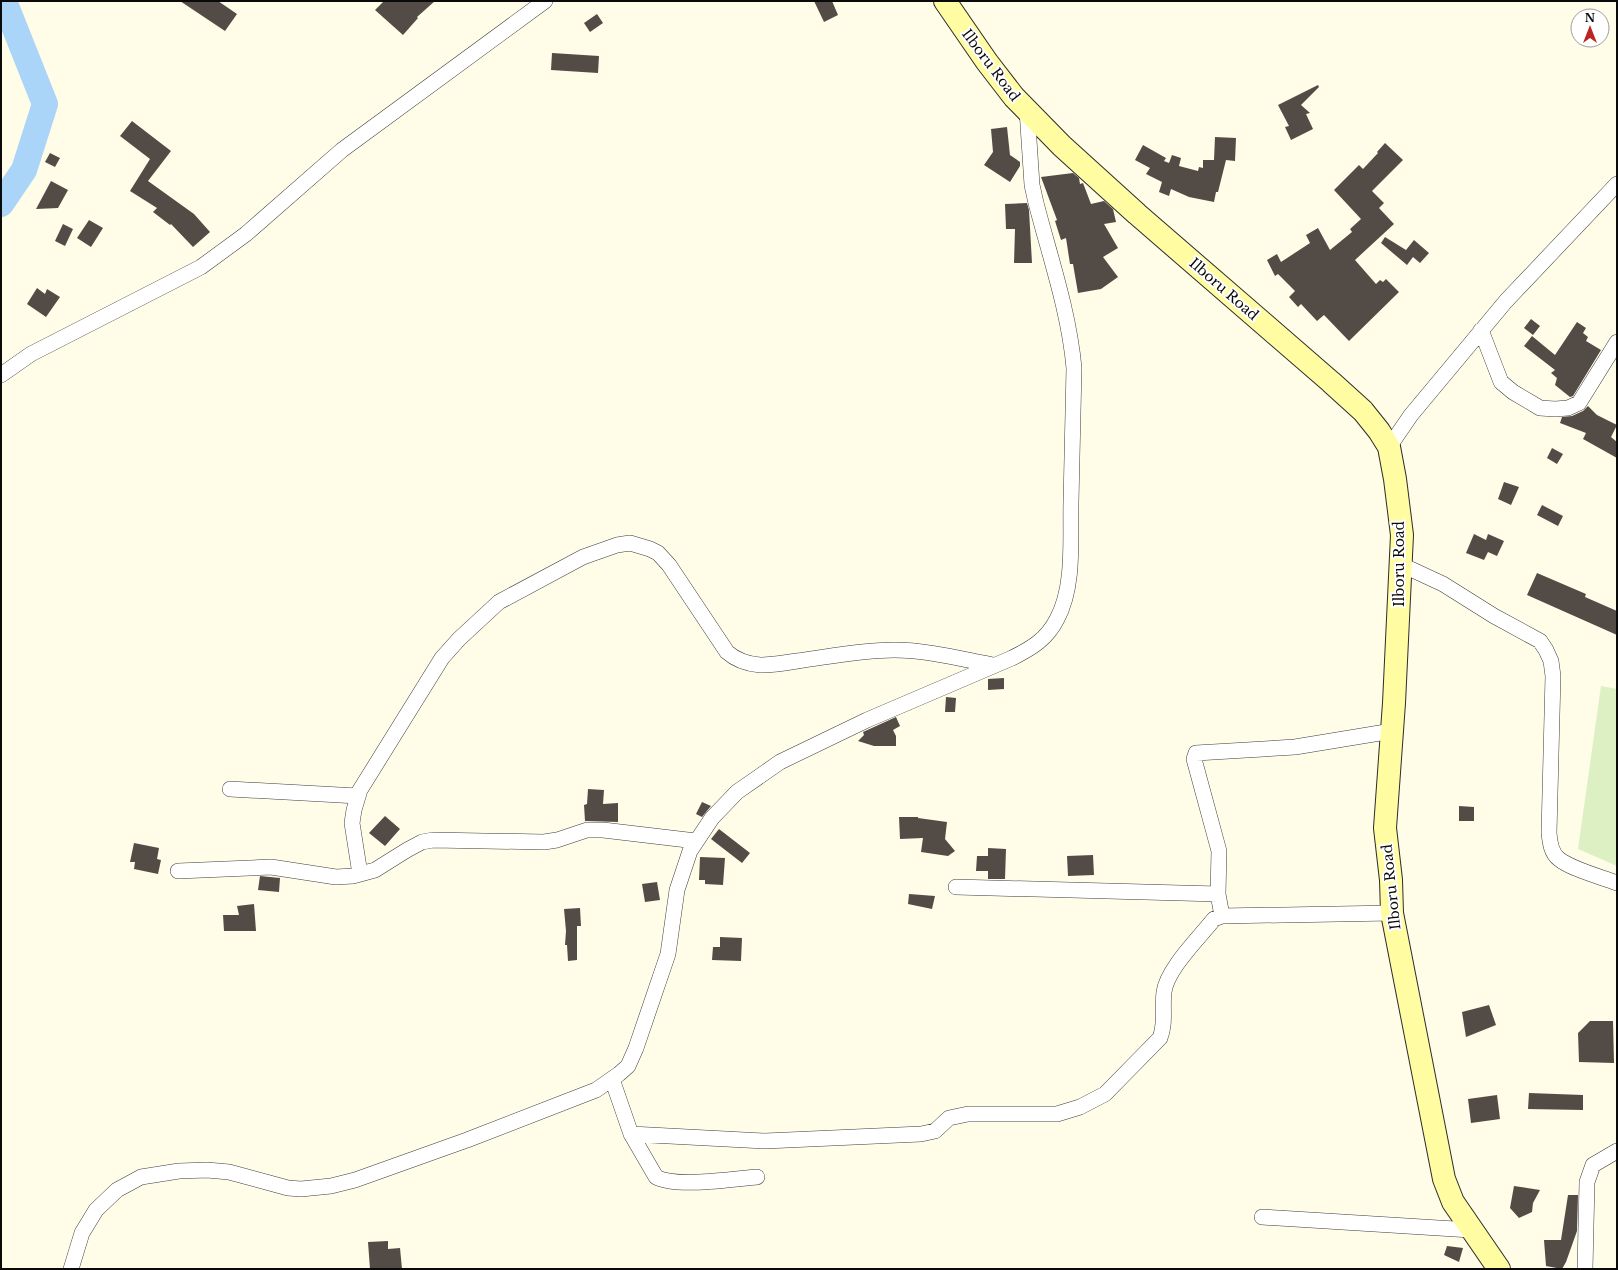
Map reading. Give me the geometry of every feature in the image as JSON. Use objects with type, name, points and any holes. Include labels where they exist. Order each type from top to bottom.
[{"type":"street","points":[[1,374],[31,354],[201,267],[246,234],[342,150],[545,1]]},
{"type":"street","name":"Ilboru Road","points":[[945,1],[987,62],[1014,97],[1062,146],[1131,209],[1251,311],[1363,411],[1379,431],[1389,447],[1402,535],[1402,565],[1385,828],[1391,880],[1392,912],[1444,1179],[1453,1202],[1499,1269]]},
{"type":"street","points":[[71,1269],[82,1233],[96,1210],[117,1190],[141,1177],[179,1171],[207,1170],[229,1172],[288,1188],[301,1189],[330,1186],[356,1180],[596,1090],[628,1066],[636,1048],[668,954],[677,890],[690,851],[712,818],[737,792],[780,762],[867,720],[1012,658],[1034,647],[1046,635],[1057,620],[1064,603],[1070,569],[1074,368],[1072,344],[1032,185],[1027,110]]},
{"type":"street","points":[[1389,447],[1411,415],[1506,301],[1617,184]]},
{"type":"street","points":[[1481,330],[1501,382],[1513,392],[1540,408],[1568,408],[1579,403],[1617,342]]},
{"type":"street","points":[[360,874],[352,823],[360,790],[442,658],[458,639],[499,602],[583,557],[618,545],[630,543],[640,545],[658,553],[669,565],[727,652],[734,658],[743,661],[760,665],[894,650],[917,652],[993,665]]},
{"type":"street","points":[[1402,565],[1443,584],[1494,616],[1540,641],[1551,661],[1553,676],[1549,833],[1550,845],[1558,858],[1570,866],[1617,883]]},
{"type":"street","points":[[1222,916],[1218,894],[1219,851],[1194,759],[1196,753],[1295,748],[1392,731]]},
{"type":"street","points":[[230,789],[358,796]]},
{"type":"street","points":[[178,871],[271,867],[336,876],[353,876],[375,870],[422,842],[433,840],[544,842],[557,840],[587,830],[603,830],[696,841]]},
{"type":"street","points":[[956,887],[1218,894]]},
{"type":"street","points":[[630,1134],[766,1140],[921,1134],[935,1131],[949,1118],[968,1114],[1057,1114],[1080,1107],[1105,1094],[1160,1038],[1164,1029],[1164,992],[1167,978],[1214,919],[1222,916],[1392,912]]},
{"type":"street","points":[[612,1079],[630,1134],[656,1177],[663,1181],[714,1181],[757,1177]]},
{"type":"street","points":[[1585,1269],[1587,1182],[1594,1165],[1617,1151]]},
{"type":"street","points":[[1262,1217],[1471,1230]]},
{"type":"green space","points":[[1601,686],[1617,689],[1617,866],[1578,849]]},
{"type":"building","points":[[180,1],[218,1],[237,14],[225,31]]},
{"type":"building","points":[[384,1],[435,1],[417,17],[418,18],[403,35],[375,10]]},
{"type":"building","points":[[814,1],[832,1],[838,15],[824,22]]},
{"type":"building","points":[[597,14],[603,23],[590,32],[584,23]]},
{"type":"building","points":[[552,53],[599,56],[598,73],[551,70]]},
{"type":"building","points":[[1318,85],[1319,87],[1301,105],[1310,113],[1306,114],[1313,129],[1291,140],[1285,127],[1289,126],[1278,105]]},
{"type":"building","points":[[132,121],[171,151],[148,181],[194,214],[210,232],[193,247],[171,224],[170,225],[153,212],[157,208],[130,191],[150,159],[120,136]]},
{"type":"building","points":[[1007,127],[1010,155],[1020,162],[1020,166],[1010,182],[984,165],[993,152],[991,129]]},
{"type":"building","points":[[1215,137],[1236,138],[1235,161],[1226,160],[1214,202],[1189,197],[1171,189],[1169,196],[1159,192],[1162,182],[1146,174],[1150,168],[1135,160],[1143,145],[1166,158],[1164,161],[1169,163],[1172,155],[1181,158],[1179,166],[1198,171],[1199,167],[1203,168],[1203,160],[1214,160]]},
{"type":"building","points":[[1385,143],[1403,160],[1372,191],[1384,203],[1379,208],[1394,224],[1355,260],[1376,284],[1380,280],[1383,282],[1386,279],[1399,292],[1349,341],[1324,315],[1317,321],[1301,304],[1298,307],[1289,297],[1295,291],[1278,274],[1275,276],[1267,260],[1277,254],[1281,262],[1310,243],[1306,235],[1318,228],[1330,250],[1352,232],[1350,229],[1361,219],[1334,190],[1359,165],[1363,169]]},
{"type":"building","points":[[50,153],[60,158],[55,167],[45,162]]},
{"type":"building","points":[[1073,173],[1079,178],[1080,184],[1083,183],[1091,204],[1104,201],[1113,209],[1116,222],[1104,224],[1118,248],[1103,257],[1118,277],[1101,289],[1078,293],[1073,264],[1070,264],[1066,238],[1061,240],[1055,221],[1057,220],[1041,177]]},
{"type":"building","points":[[51,181],[68,190],[58,208],[36,209]]},
{"type":"building","points":[[1027,203],[1029,210],[1032,263],[1014,263],[1015,229],[1006,229],[1005,204]]},
{"type":"building","points":[[89,220],[103,228],[91,247],[77,238]]},
{"type":"building","points":[[63,224],[73,229],[65,246],[55,241]]},
{"type":"building","points":[[1385,237],[1406,250],[1414,240],[1429,253],[1420,263],[1413,257],[1407,265],[1381,243]]},
{"type":"building","points":[[37,288],[45,294],[47,289],[60,297],[46,317],[27,304]]},
{"type":"building","points":[[1531,319],[1540,326],[1533,335],[1524,328]]},
{"type":"building","points":[[1577,322],[1586,328],[1583,333],[1588,337],[1586,341],[1601,350],[1573,396],[1570,397],[1555,385],[1557,378],[1551,373],[1555,370],[1524,346],[1532,336],[1555,355]]},
{"type":"building","points":[[1588,406],[1597,415],[1617,425],[1611,437],[1617,442],[1617,458],[1583,439],[1586,433],[1560,423],[1562,417],[1572,416],[1583,411]]},
{"type":"building","points":[[1552,448],[1563,454],[1557,464],[1547,458]]},
{"type":"building","points":[[1504,482],[1519,487],[1511,505],[1498,499]]},
{"type":"building","points":[[1542,505],[1563,516],[1558,526],[1537,515]]},
{"type":"building","points":[[1474,534],[1486,540],[1488,534],[1504,541],[1497,556],[1488,552],[1484,560],[1466,553]]},
{"type":"building","points":[[1537,573],[1586,594],[1585,597],[1617,611],[1617,635],[1527,595]]},
{"type":"building","points":[[1004,678],[1004,689],[988,690],[988,679]]},
{"type":"building","points":[[946,697],[956,698],[955,712],[945,712]]},
{"type":"building","points":[[896,717],[900,726],[893,730],[896,736],[896,746],[874,746],[858,741],[864,735],[863,732]]},
{"type":"building","points":[[588,789],[604,790],[603,804],[618,803],[618,822],[585,821],[584,805],[587,804]]},
{"type":"building","points":[[702,802],[711,806],[702,817],[696,814]]},
{"type":"building","points":[[1459,806],[1474,807],[1474,821],[1459,821]]},
{"type":"building","points":[[385,816],[400,829],[385,846],[369,833]]},
{"type":"building","points":[[899,817],[918,817],[947,822],[945,839],[955,851],[948,856],[921,852],[923,838],[900,839]]},
{"type":"building","points":[[719,829],[750,853],[742,863],[711,839]]},
{"type":"building","points":[[134,843],[159,848],[157,859],[161,860],[158,874],[134,869],[135,862],[130,862]]},
{"type":"building","points":[[988,848],[1006,849],[1005,879],[988,879],[988,871],[976,871],[977,856],[988,856]]},
{"type":"building","points":[[1093,855],[1094,875],[1068,876],[1067,856]]},
{"type":"building","points":[[700,857],[725,858],[723,885],[705,884],[705,880],[699,880]]},
{"type":"building","points":[[260,876],[280,878],[279,892],[258,890]]},
{"type":"building","points":[[657,882],[660,900],[645,902],[642,884]]},
{"type":"building","points":[[909,894],[935,896],[932,909],[908,904]]},
{"type":"building","points":[[254,904],[256,931],[224,931],[223,915],[239,915],[237,906]]},
{"type":"building","points":[[580,908],[581,926],[577,926],[577,960],[568,961],[567,945],[565,945],[566,931],[564,909]]},
{"type":"building","points":[[720,937],[742,938],[741,961],[712,960],[713,947],[720,947]]},
{"type":"building","points":[[1489,1005],[1496,1025],[1466,1037],[1462,1012]]},
{"type":"building","points":[[1590,1021],[1613,1021],[1614,1063],[1579,1062],[1578,1033]]},
{"type":"building","points":[[1529,1093],[1583,1095],[1583,1110],[1528,1109]]},
{"type":"building","points":[[1497,1095],[1500,1119],[1471,1123],[1468,1099]]},
{"type":"building","points":[[1514,1186],[1540,1190],[1533,1203],[1532,1212],[1519,1218],[1510,1208]]},
{"type":"building","points":[[1568,1195],[1578,1195],[1577,1231],[1562,1269],[1546,1266],[1544,1240],[1561,1240]]},
{"type":"building","points":[[388,1241],[388,1249],[400,1248],[402,1269],[370,1269],[368,1242]]},
{"type":"building","points":[[1447,1246],[1463,1248],[1459,1262],[1444,1255]]},
{"type":"waterway","points":[[1,204],[24,170],[45,104],[4,1]]}]
